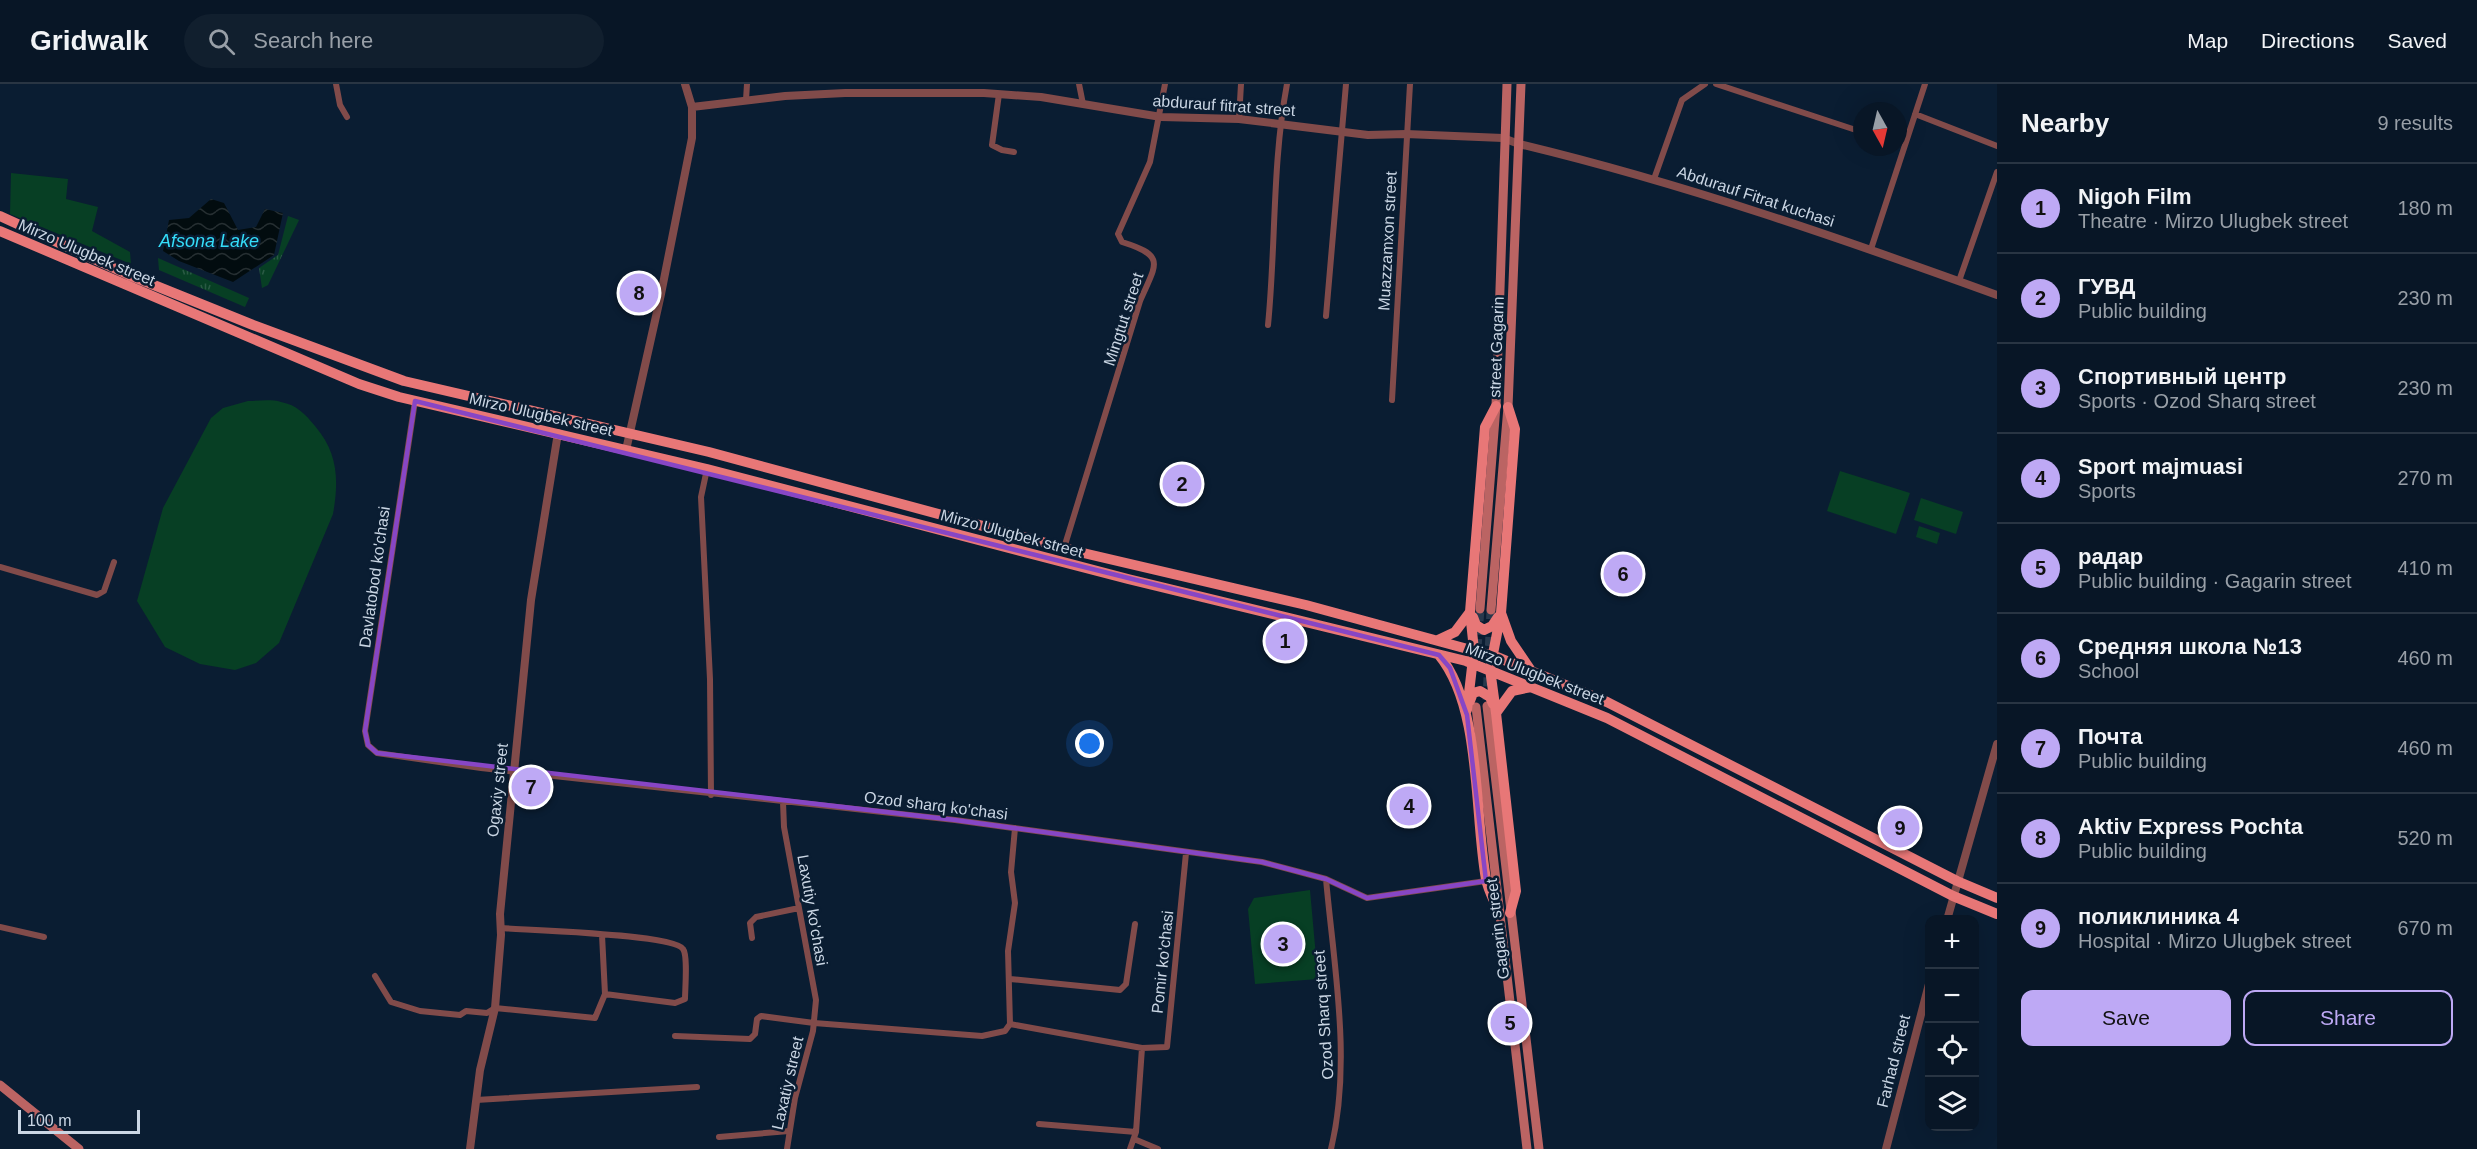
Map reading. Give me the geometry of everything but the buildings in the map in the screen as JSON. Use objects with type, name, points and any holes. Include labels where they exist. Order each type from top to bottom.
[{"type":"main road","name":"street Gagarin","points":[[1496,406],[1503,138],[1507,84]]},
{"type":"main road","name":"street Gagarin","points":[[1508,406],[1521,84]]},
{"type":"main road","name":"Mirzo Ulugbek street","points":[[0,216],[129,275],[253,326],[404,381],[629,433],[804,477],[1064,548],[1438,639],[1474,650],[1607,702],[1957,881],[1997,898]]},
{"type":"main road","name":"Mirzo Ulugbek street","points":[[0,231],[359,384],[415,401],[707,469],[1128,579],[1490,669],[1607,717],[1953,896],[1997,914]]},
{"type":"main road","points":[[1496,406],[1485,427],[1474,650],[1467,715],[1486,881],[1505,913]]},
{"type":"main road","points":[[1492,709],[1491,656],[1515,429],[1508,406]]},
{"type":"main road","points":[[1475,610],[1476,625],[1484,630],[1492,626],[1496,611]]},
{"type":"main road","points":[[1438,639],[1455,632],[1475,610]]},
{"type":"main road","points":[[1496,611],[1511,641],[1532,672]]},
{"type":"main road","points":[[1439,655],[1453,675],[1467,715]]},
{"type":"main road","points":[[1492,709],[1512,691],[1520,687],[1536,687]]},
{"type":"main road","points":[[1467,715],[1473,693],[1480,691],[1490,697],[1516,891],[1505,913]]},
{"type":"main road","name":"Gagarin street","points":[[1476,707],[1539,1149]]},
{"type":"main road","name":"Gagarin street","points":[[1505,913],[1527,1149]]},
{"type":"main road","points":[[0,1085],[79,1149]]},
{"type":"street","points":[[336,84],[340,105],[346,117]]},
{"type":"street","points":[[626,450],[692,138],[692,107],[685,84]]},
{"type":"street","points":[[746,100],[747,84]]},
{"type":"street","points":[[1079,84],[1083,104]]},
{"type":"street","name":"Mingtut street","points":[[1064,548],[1140,302],[1154,269],[1153,257],[1148,250],[1122,242],[1118,234],[1150,162],[1161,117],[1165,84]]},
{"type":"street","points":[[1239,119],[1241,84]]},
{"type":"street","points":[[1268,325],[1280,123],[1287,84]]},
{"type":"street","points":[[1326,316],[1346,84]]},
{"type":"street","name":"Muazzamxon street","points":[[1392,400],[1410,84]]},
{"type":"street","points":[[1654,179],[1682,100],[1705,84]]},
{"type":"street","points":[[1716,84],[1853,129]]},
{"type":"street","points":[[1907,142],[1925,84]]},
{"type":"street","name":"abdurauf fitrat street","points":[[692,107],[879,88],[999,94],[1083,104],[1161,117],[1239,119],[1368,135],[1406,134],[1503,138]]},
{"type":"street","points":[[999,94],[992,145],[994,148],[1014,152]]},
{"type":"street","points":[[1915,114],[1997,146]]},
{"type":"street","name":"Abdurauf Fitrat kuchasi","points":[[1503,138],[1654,179],[1871,249],[1997,295]]},
{"type":"street","points":[[1871,249],[1903,156]]},
{"type":"street","points":[[1959,281],[1997,172]]},
{"type":"street","name":"Davlatobod ko'chasi","points":[[377,753],[368,745],[365,731],[415,401]]},
{"type":"street","name":"Ogaxiy street","points":[[470,1149],[485,1042],[495,1008],[514,770],[531,600],[558,433]]},
{"type":"street","points":[[707,469],[701,497],[710,679],[711,795]]},
{"type":"street","points":[[0,567],[97,595],[104,591],[114,562]]},
{"type":"street","points":[[1948,915],[1997,744]]},
{"type":"street","name":"Ozod sharq ko'chasi","points":[[377,753],[481,768],[1015,828],[1262,862],[1326,879],[1367,898],[1486,881]]},
{"type":"street","name":"Laxutiy ko'chasi","points":[[783,802],[784,827],[816,1000],[814,1023]]},
{"type":"street","points":[[675,1036],[750,1039],[755,1034],[757,1019],[761,1016],[814,1023],[982,1036],[1005,1031],[1010,1024],[1008,951],[1015,903],[1011,872],[1015,828]]},
{"type":"street","name":"Pomir ko'chasi","points":[[1142,1048],[1161,1050],[1168,1045],[1186,853]]},
{"type":"street","name":"Ozod Sharq street","points":[[1326,879],[1342,1074],[1340,1112],[1331,1149]]},
{"type":"street","points":[[752,938],[750,923],[756,917],[800,908]]},
{"type":"street","points":[[1010,979],[1120,990],[1126,984],[1135,924]]},
{"type":"street","points":[[0,927],[44,937]]},
{"type":"street","points":[[501,928],[636,936],[679,946],[684,952],[685,999],[681,1002],[605,994]]},
{"type":"street","points":[[375,976],[391,1002],[404,1007],[460,1015],[466,1011],[487,1013],[495,1008],[595,1018],[605,994],[602,935]]},
{"type":"street","name":"Farhad street","points":[[1886,1149],[1925,996]]},
{"type":"street","name":"Laxatiy street","points":[[787,1149],[789,1131],[814,1023]]},
{"type":"street","points":[[1010,1024],[1142,1048],[1135,1136],[1130,1149]]},
{"type":"street","points":[[476,1100],[697,1087]]},
{"type":"street","points":[[1039,1124],[1135,1136],[1158,1149]]},
{"type":"street","points":[[719,1137],[789,1131]]},
{"type":"highlighted area","points":[[415,401],[1439,655],[1450,668],[1467,715],[1486,881],[1367,898],[1326,879],[1262,862],[955,820],[377,753],[368,745],[365,731]]},
{"type":"green space","points":[[11,173],[68,179],[66,199],[98,207],[92,231],[130,252],[131,264],[10,214]]},
{"type":"green space","points":[[288,216],[299,220],[268,285],[262,288],[259,268],[278,255]]},
{"type":"green space","points":[[158,258],[249,298],[245,307],[159,270]]},
{"type":"green space","points":[[248,401],[277,401],[292,405],[304,414],[323,436],[328,446],[335,467],[336,490],[333,514],[279,643],[256,663],[235,670],[200,664],[165,647],[137,601],[163,508],[211,418],[223,408]]},
{"type":"green space","points":[[1840,471],[1910,493],[1896,534],[1827,511]]},
{"type":"green space","points":[[1921,498],[1963,512],[1956,534],[1914,520]]},
{"type":"green space","points":[[1919,526],[1940,533],[1937,544],[1916,537]]},
{"type":"green space","points":[[1310,890],[1318,979],[1255,984],[1248,909],[1254,898]]},
{"type":"water","name":"Afsona Lake","points":[[211,199],[224,203],[238,230],[256,227],[265,209],[283,213],[274,255],[233,282],[179,261],[163,251],[169,220],[189,218]]},
{"type":"tunnel","points":[[1477,648],[1480,609]]},
{"type":"tunnel","points":[[1487,700],[1491,610]]},
{"type":"place","name":"Aktiv Express Pochta","points":[[639,293]]},
{"type":"place","name":"ГУВД","points":[[1182,484]]},
{"type":"place","name":"Средняя школа №13","points":[[1623,574]]},
{"type":"place","name":"Nigoh Film","points":[[1285,641]]},
{"type":"place","name":"Почта","points":[[531,787]]},
{"type":"place","name":"Sport majmuasi","points":[[1409,806]]},
{"type":"place","name":"поликлиника 4","points":[[1900,828]]},
{"type":"place","name":"Спортивный центр","points":[[1283,944]]},
{"type":"place","name":"радар","points":[[1510,1023]]}]
